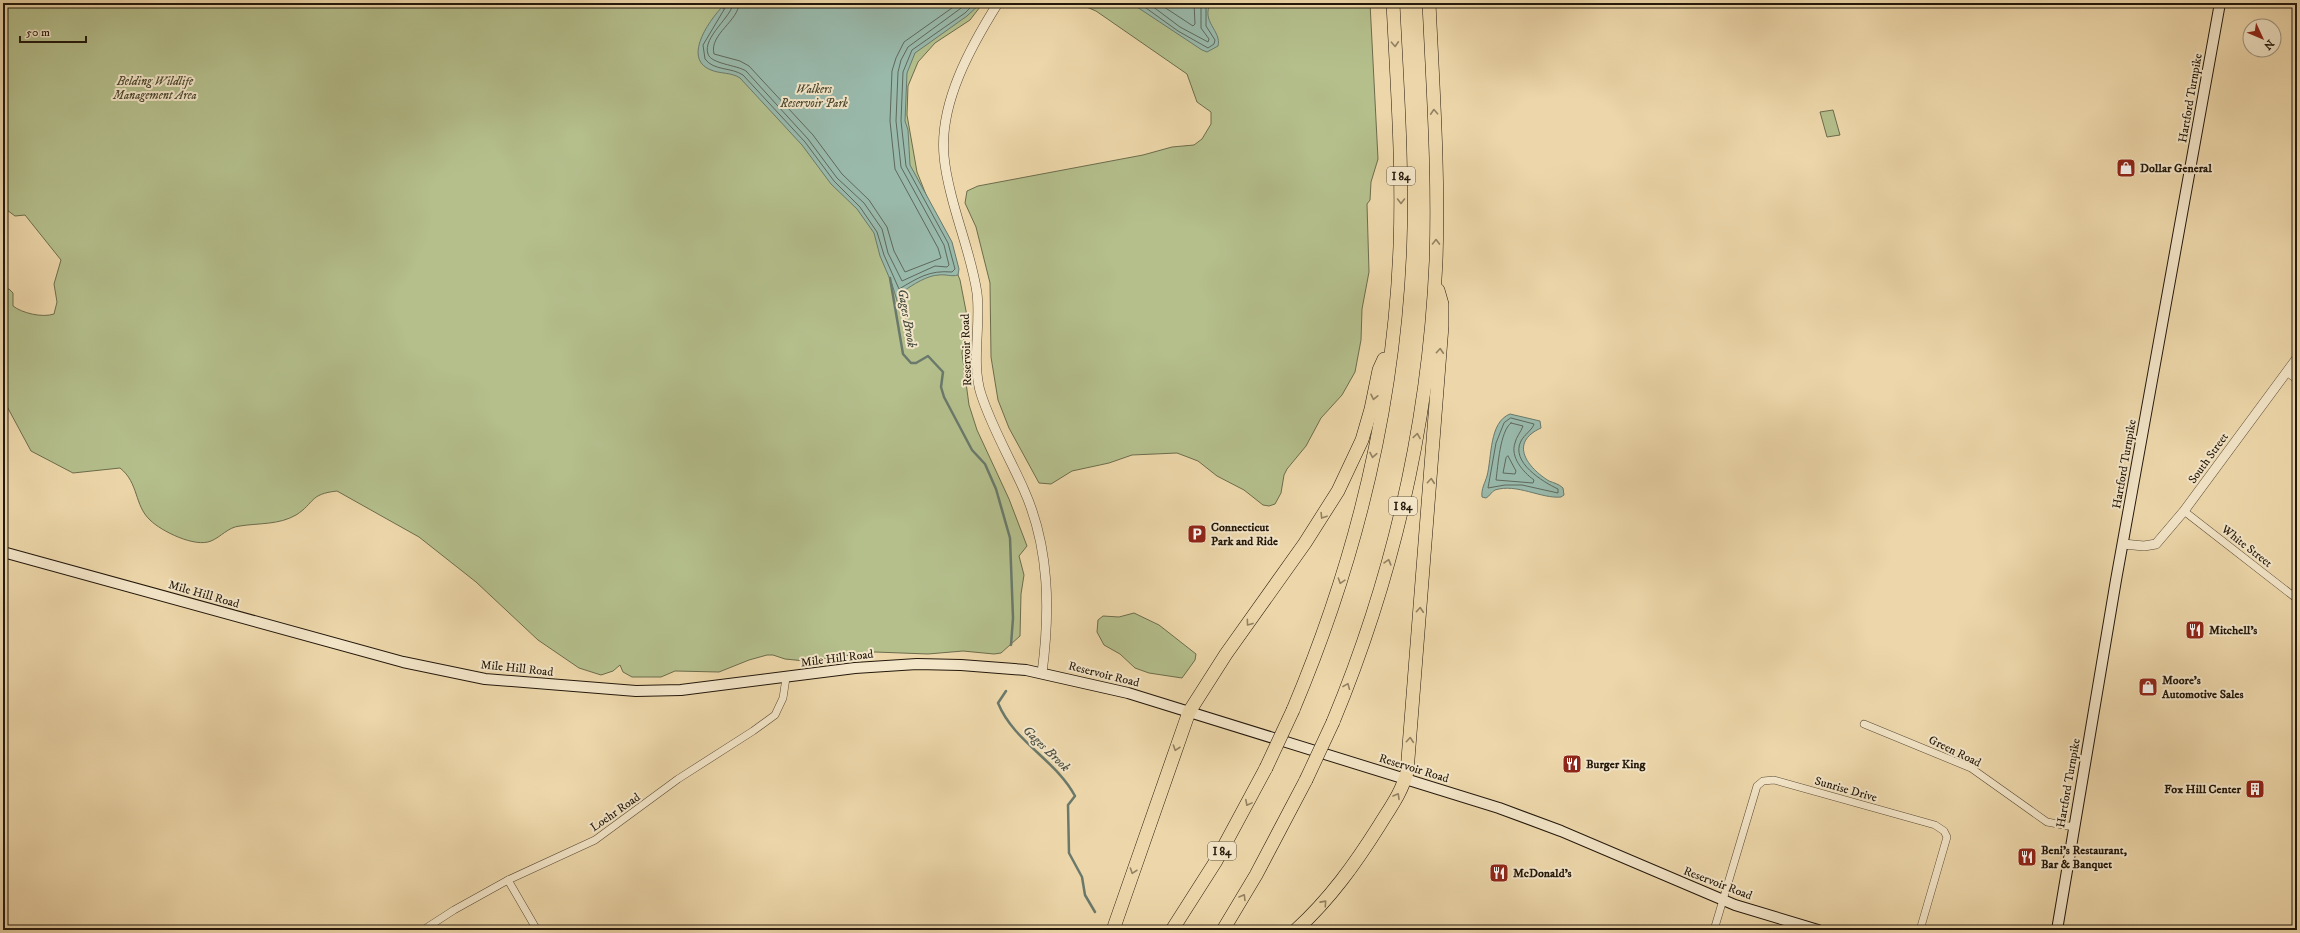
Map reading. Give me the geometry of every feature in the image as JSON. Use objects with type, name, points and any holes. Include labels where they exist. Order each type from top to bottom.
[{"type":"highway","name":"I 84","points":[[1172,930],[1220,854],[1266,768],[1293,710],[1322,636],[1356,530],[1373,456],[1391,348],[1397,290],[1401,218],[1400,151],[1393,3]]},
{"type":"highway","name":"I 84","points":[[1223,930],[1264,861],[1306,780],[1332,722],[1370,621],[1404,501],[1423,399],[1435,281],[1437,185],[1429,3]]},
{"type":"highway","points":[[1296,930],[1327,900],[1349,872],[1398,796],[1405,778],[1442,326],[1442,304],[1435,281]]},
{"type":"highway","points":[[1113,930],[1189,712],[1226,654],[1305,543],[1338,491],[1362,440],[1371,409],[1379,370],[1391,348]]},
{"type":"main road","name":"Hartford Turnpike","points":[[2057,930],[2123,544],[2220,3]]},
{"type":"main road","name":"Mile Hill Road","points":[[3,552],[403,662],[485,679],[636,691],[681,690],[786,678],[855,668],[917,664],[980,665],[1042,673]]},
{"type":"main road","name":"Reservoir Road","points":[[1042,673],[1108,688],[1189,712],[1405,778],[1533,820],[1722,900],[1818,930]]},
{"type":"street","name":"Reservoir Road","points":[[998,3],[973,47],[957,80],[946,128],[944,156],[977,293],[979,329],[977,362],[980,392],[992,428],[1030,504],[1041,549],[1048,588],[1047,634],[1042,673]]},
{"type":"street","name":"South Street","points":[[2123,544],[2144,546],[2156,544],[2184,511],[2297,358]]},
{"type":"street","points":[[2286,372],[2297,380]]},
{"type":"street","name":"White Street","points":[[2184,511],[2297,599]]},
{"type":"street","name":"Loehr Road","points":[[423,930],[454,910],[508,880],[596,840],[678,779],[753,732],[775,715],[783,698],[786,678]]},
{"type":"street","name":"Green Road","points":[[1864,724],[1971,768],[2047,822],[2074,827]]},
{"type":"street","name":"Sunrise Drive","points":[[1722,900],[1757,786],[1763,781],[1774,780],[1935,825],[1944,831],[1947,838],[1920,930]]},
{"type":"street","points":[[508,880],[537,930]]},
{"type":"street","points":[[1714,930],[1722,900]]},
{"type":"green space","points":[[3,3],[983,3],[970,20],[935,43],[918,62],[908,86],[907,115],[917,172],[960,280],[967,316],[962,353],[969,405],[977,430],[1009,499],[1027,546],[1019,556],[1024,575],[1021,594],[1020,636],[1001,653],[994,654],[963,651],[928,654],[875,652],[805,661],[767,655],[749,660],[719,672],[675,671],[661,677],[632,677],[623,672],[620,665],[613,671],[601,675],[579,668],[538,640],[476,582],[419,537],[337,491],[321,494],[302,511],[283,521],[236,527],[228,530],[211,541],[204,543],[196,542],[170,533],[150,520],[141,508],[130,480],[120,468],[73,473],[31,451],[3,399],[3,289],[9,289],[13,293],[13,306],[17,309],[38,315],[54,314],[57,302],[54,284],[61,260],[25,215],[15,216],[3,207]]},
{"type":"green space","points":[[1071,3],[1370,3],[1378,159],[1371,182],[1370,200],[1367,204],[1369,272],[1362,309],[1361,340],[1355,372],[1342,395],[1321,418],[1306,446],[1287,469],[1284,475],[1281,493],[1275,504],[1269,506],[1263,505],[1244,490],[1217,476],[1198,461],[1177,453],[1132,455],[1109,463],[1072,471],[1051,484],[1039,483],[1009,428],[998,400],[991,357],[990,283],[976,227],[965,203],[967,191],[978,186],[1143,155],[1172,147],[1194,145],[1202,139],[1211,124],[1211,112],[1197,102],[1187,74],[1096,11],[1082,5]]},
{"type":"green space","points":[[1833,110],[1840,135],[1827,137],[1820,112]]},
{"type":"green space","points":[[1134,613],[1159,625],[1196,654],[1195,660],[1182,678],[1149,673],[1135,668],[1120,654],[1104,645],[1097,632],[1098,620],[1103,616],[1119,617]]},
{"type":"water","points":[[726,3],[981,3],[967,16],[915,53],[907,73],[905,121],[908,130],[910,165],[952,242],[959,269],[958,275],[935,275],[920,281],[904,291],[903,304],[898,304],[892,284],[880,256],[874,233],[857,209],[831,184],[802,145],[740,78],[711,70],[702,64],[698,56],[702,36],[707,26]]},
{"type":"water","points":[[1131,3],[1211,3],[1208,9],[1208,15],[1209,21],[1217,35],[1218,46],[1207,52],[1202,50]]},
{"type":"water","points":[[1510,414],[1540,421],[1541,428],[1531,434],[1525,441],[1523,448],[1529,462],[1541,476],[1563,488],[1564,495],[1561,497],[1545,496],[1512,488],[1503,488],[1495,490],[1486,498],[1482,497],[1495,432],[1498,424],[1503,418]]},
{"type":"waterway","name":"Gages Brook","points":[[718,3],[724,8]]},
{"type":"waterway","name":"Gages Brook","points":[[890,278],[903,354],[911,363],[916,363],[928,356],[943,372],[941,387],[944,397],[972,450],[985,464],[996,489],[1010,538],[1013,618],[1011,645]]},
{"type":"waterway","name":"Gages Brook","points":[[1006,691],[998,703],[1005,717],[1024,740],[1067,783],[1075,796],[1068,805],[1069,853],[1082,877],[1085,895],[1095,912]]},
{"type":"place","name":"Dollar General","points":[[2126,168]]},
{"type":"place","name":"Connecticut Park and Ride","points":[[1197,534]]},
{"type":"place","name":"Mitchell's","points":[[2195,630]]},
{"type":"place","name":"Moore's Automotive Sales","points":[[2148,687]]},
{"type":"place","name":"Burger King","points":[[1572,764]]},
{"type":"place","name":"Fox Hill Center","points":[[2255,789]]},
{"type":"place","name":"Beni's Restaurant, Bar & Banquet","points":[[2027,857]]},
{"type":"place","name":"McDonald's","points":[[1499,873]]},
{"type":"park label","name":"Belding Wildlife Management Area","points":[[155,88]]},
{"type":"park label","name":"Walkers Reservoir Park","points":[[814,96]]}]
